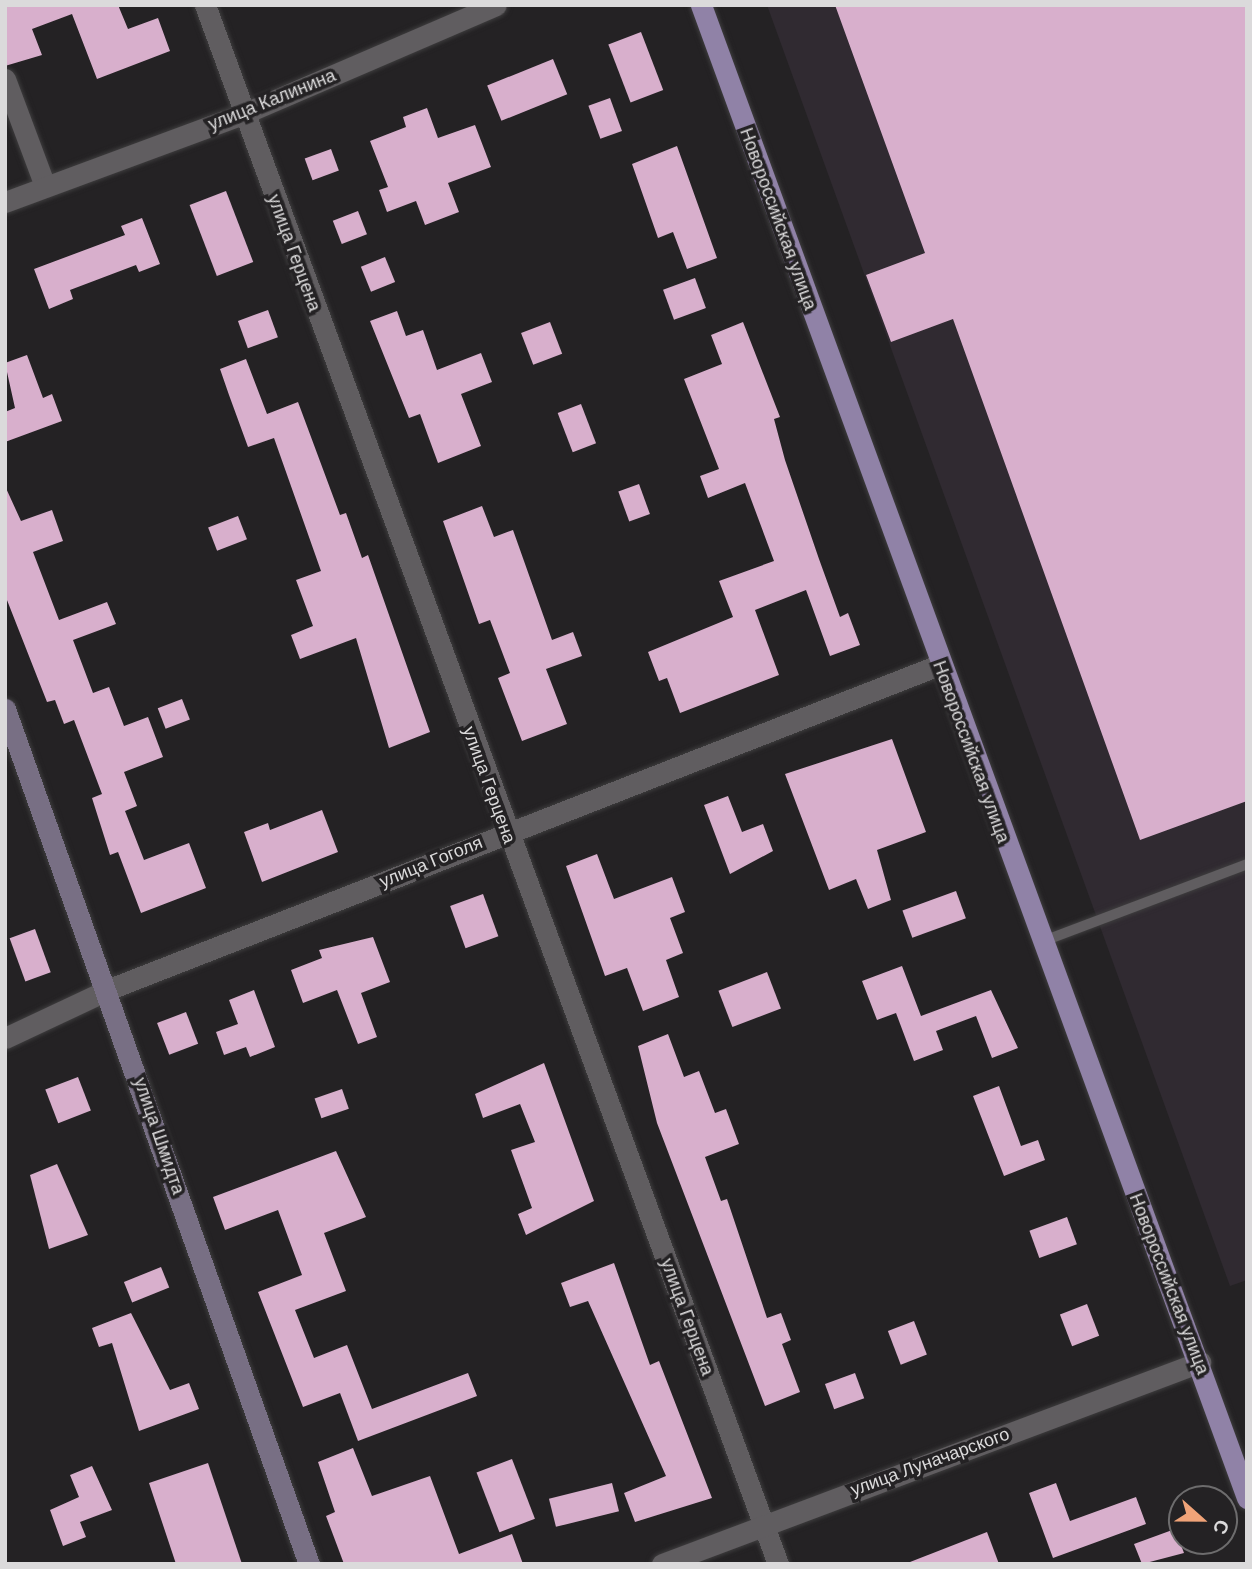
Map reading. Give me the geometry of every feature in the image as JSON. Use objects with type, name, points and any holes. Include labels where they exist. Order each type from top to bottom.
[{"type":"main road","name":"Новороссийская улица","points":[[701,5],[939,665],[1200,1362],[1247,1498]]},
{"type":"street","name":"улица Герцена","points":[[205,5],[506,832],[778,1564]]},
{"type":"street","name":"улица Калинина","points":[[5,202],[243,114],[496,5]]},
{"type":"street","points":[[5,79],[44,186]]},
{"type":"street","name":"улица Гоголя","points":[[5,1038],[107,990],[939,665]]},
{"type":"street","name":"улица Шмидта","points":[[5,709],[309,1564]]},
{"type":"street","name":"улица Луначарского","points":[[662,1564],[1200,1362]]},
{"type":"lane","points":[[1041,942],[1247,864]]},
{"type":"shaded area","points":[[767,5],[1247,5],[1247,1280],[1230,1286]]},
{"type":"building","points":[[5,5],[118,5],[128,29],[158,18],[170,51],[97,79],[72,14],[32,29],[42,55],[5,66]]},
{"type":"building","points":[[835,5],[1247,5],[1247,801],[1140,840],[953,319],[891,342],[866,275],[925,253]]},
{"type":"building","points":[[641,32],[663,90],[631,102],[608,45]]},
{"type":"building","points":[[553,59],[567,94],[501,121],[487,86]]},
{"type":"building","points":[[610,98],[622,131],[600,139],[588,106]]},
{"type":"building","points":[[427,108],[438,138],[475,125],[491,167],[448,183],[459,212],[425,225],[416,201],[387,212],[379,190],[388,187],[370,141],[406,127],[403,117]]},
{"type":"building","points":[[677,146],[717,258],[687,269],[673,232],[658,238],[632,164]]},
{"type":"building","points":[[331,149],[339,171],[313,180],[305,159]]},
{"type":"building","points":[[226,191],[253,262],[217,276],[190,205]]},
{"type":"building","points":[[358,211],[367,234],[342,244],[333,221]]},
{"type":"building","points":[[142,218],[160,264],[139,272],[136,265],[70,290],[73,299],[49,309],[34,269],[125,235],[121,226]]},
{"type":"building","points":[[385,257],[395,282],[371,292],[361,267]]},
{"type":"building","points":[[695,278],[706,308],[674,320],[663,290]]},
{"type":"building","points":[[268,310],[278,337],[248,348],[238,321]]},
{"type":"building","points":[[397,311],[406,336],[423,330],[437,370],[481,353],[492,382],[461,394],[481,446],[438,463],[420,414],[409,418],[370,321]]},
{"type":"building","points":[[550,322],[562,354],[533,365],[521,333]]},
{"type":"building","points":[[743,322],[780,417],[774,419],[785,460],[840,617],[848,613],[860,645],[830,656],[806,590],[755,610],[779,675],[680,713],[667,678],[659,681],[648,652],[733,617],[719,581],[774,561],[745,483],[708,498],[700,476],[719,469],[684,379],[722,364],[711,335]]},
{"type":"building","points":[[27,355],[43,398],[52,394],[62,421],[5,442],[5,412],[15,408],[5,363]]},
{"type":"building","points":[[246,359],[267,414],[298,402],[340,515],[346,513],[362,558],[368,555],[430,732],[389,748],[356,638],[300,659],[291,635],[313,626],[296,580],[321,571],[274,438],[248,447],[229,395],[220,369]]},
{"type":"building","points":[[581,404],[596,443],[573,452],[558,413]]},
{"type":"building","points":[[639,484],[650,514],[629,522],[618,492]]},
{"type":"building","points":[[5,486],[21,521],[52,510],[63,541],[33,552],[59,620],[107,602],[116,624],[73,640],[93,693],[109,687],[124,726],[148,717],[163,757],[124,772],[137,806],[125,811],[144,860],[189,843],[206,888],[141,913],[118,852],[110,855],[92,798],[102,794],[74,720],[64,724],[55,700],[47,702],[5,595]]},
{"type":"building","points":[[482,506],[494,537],[513,530],[552,640],[573,632],[582,656],[546,669],[567,724],[522,741],[498,678],[510,673],[490,620],[479,624],[443,521]]},
{"type":"building","points":[[238,516],[247,539],[217,551],[208,527]]},
{"type":"building","points":[[182,699],[190,720],[166,729],[158,708]]},
{"type":"building","points":[[892,739],[926,832],[877,850],[891,900],[868,909],[856,879],[829,890],[785,774]]},
{"type":"building","points":[[728,796],[742,832],[763,824],[773,851],[730,874],[704,805]]},
{"type":"building","points":[[322,810],[338,852],[262,882],[244,832],[268,823],[270,830]]},
{"type":"building","points":[[597,854],[614,899],[672,877],[685,912],[670,918],[683,953],[666,960],[679,997],[643,1011],[627,968],[605,976],[566,866]]},
{"type":"building","points":[[956,891],[966,918],[912,938],[902,910]]},
{"type":"building","points":[[483,894],[498,936],[466,948],[450,906]]},
{"type":"building","points":[[35,929],[51,972],[25,981],[10,938]]},
{"type":"building","points":[[373,937],[390,982],[361,993],[377,1037],[358,1044],[337,990],[303,1003],[291,970],[322,958],[319,950]]},
{"type":"building","points":[[902,966],[921,1016],[991,990],[1018,1048],[992,1058],[976,1016],[936,1031],[943,1050],[914,1061],[896,1013],[877,1020],[862,981]]},
{"type":"building","points":[[767,972],[781,1008],[732,1027],[718,991]]},
{"type":"building","points":[[254,990],[275,1047],[250,1057],[246,1047],[224,1055],[216,1032],[238,1024],[229,1000]]},
{"type":"building","points":[[186,1012],[198,1044],[169,1055],[157,1023]]},
{"type":"building","points":[[668,1034],[684,1077],[699,1071],[715,1113],[726,1109],[739,1144],[705,1157],[721,1201],[727,1199],[767,1318],[781,1313],[791,1340],[782,1344],[800,1392],[765,1406],[657,1123],[638,1046]]},
{"type":"building","points":[[544,1063],[594,1201],[526,1235],[518,1214],[532,1208],[511,1150],[535,1142],[520,1104],[483,1118],[475,1094]]},
{"type":"building","points":[[78,1077],[91,1111],[58,1123],[45,1090]]},
{"type":"building","points":[[999,1086],[1021,1146],[1038,1140],[1045,1160],[1004,1176],[973,1096]]},
{"type":"building","points":[[342,1089],[349,1109],[321,1118],[315,1098]]},
{"type":"building","points":[[336,1151],[366,1217],[324,1233],[346,1291],[295,1310],[314,1358],[347,1345],[372,1409],[468,1373],[477,1396],[358,1441],[340,1393],[303,1407],[258,1292],[302,1275],[278,1210],[225,1230],[213,1197]]},
{"type":"building","points":[[57,1164],[88,1235],[49,1249],[30,1175]]},
{"type":"building","points":[[1067,1217],[1077,1244],[1039,1258],[1029,1231]]},
{"type":"building","points":[[614,1263],[650,1365],[659,1361],[712,1498],[635,1522],[624,1493],[666,1476],[588,1301],[570,1307],[561,1283]]},
{"type":"building","points":[[161,1267],[169,1287],[132,1302],[124,1282]]},
{"type":"building","points":[[1087,1304],[1099,1336],[1072,1346],[1060,1314]]},
{"type":"building","points":[[131,1313],[170,1390],[189,1383],[199,1409],[139,1431],[112,1343],[99,1347],[92,1328]]},
{"type":"building","points":[[914,1321],[927,1355],[901,1365],[888,1331]]},
{"type":"building","points":[[855,1373],[864,1398],[834,1409],[825,1384]]},
{"type":"building","points":[[353,1448],[372,1496],[430,1476],[459,1554],[512,1534],[523,1564],[344,1564],[326,1516],[335,1512],[318,1462]]},
{"type":"building","points":[[512,1459],[535,1519],[499,1532],[477,1473]]},
{"type":"building","points":[[208,1463],[242,1564],[176,1564],[149,1483]]},
{"type":"building","points":[[92,1466],[112,1510],[80,1522],[86,1537],[63,1546],[50,1510],[79,1497],[70,1475]]},
{"type":"building","points":[[612,1483],[619,1511],[556,1527],[549,1499]]},
{"type":"building","points":[[1056,1483],[1070,1521],[1136,1497],[1146,1524],[1053,1558],[1029,1493]]},
{"type":"building","points":[[987,1532],[999,1564],[910,1564],[910,1562]]},
{"type":"building","points":[[1168,1532],[1168,1555],[1176,1555],[1142,1564],[1134,1544]]}]
